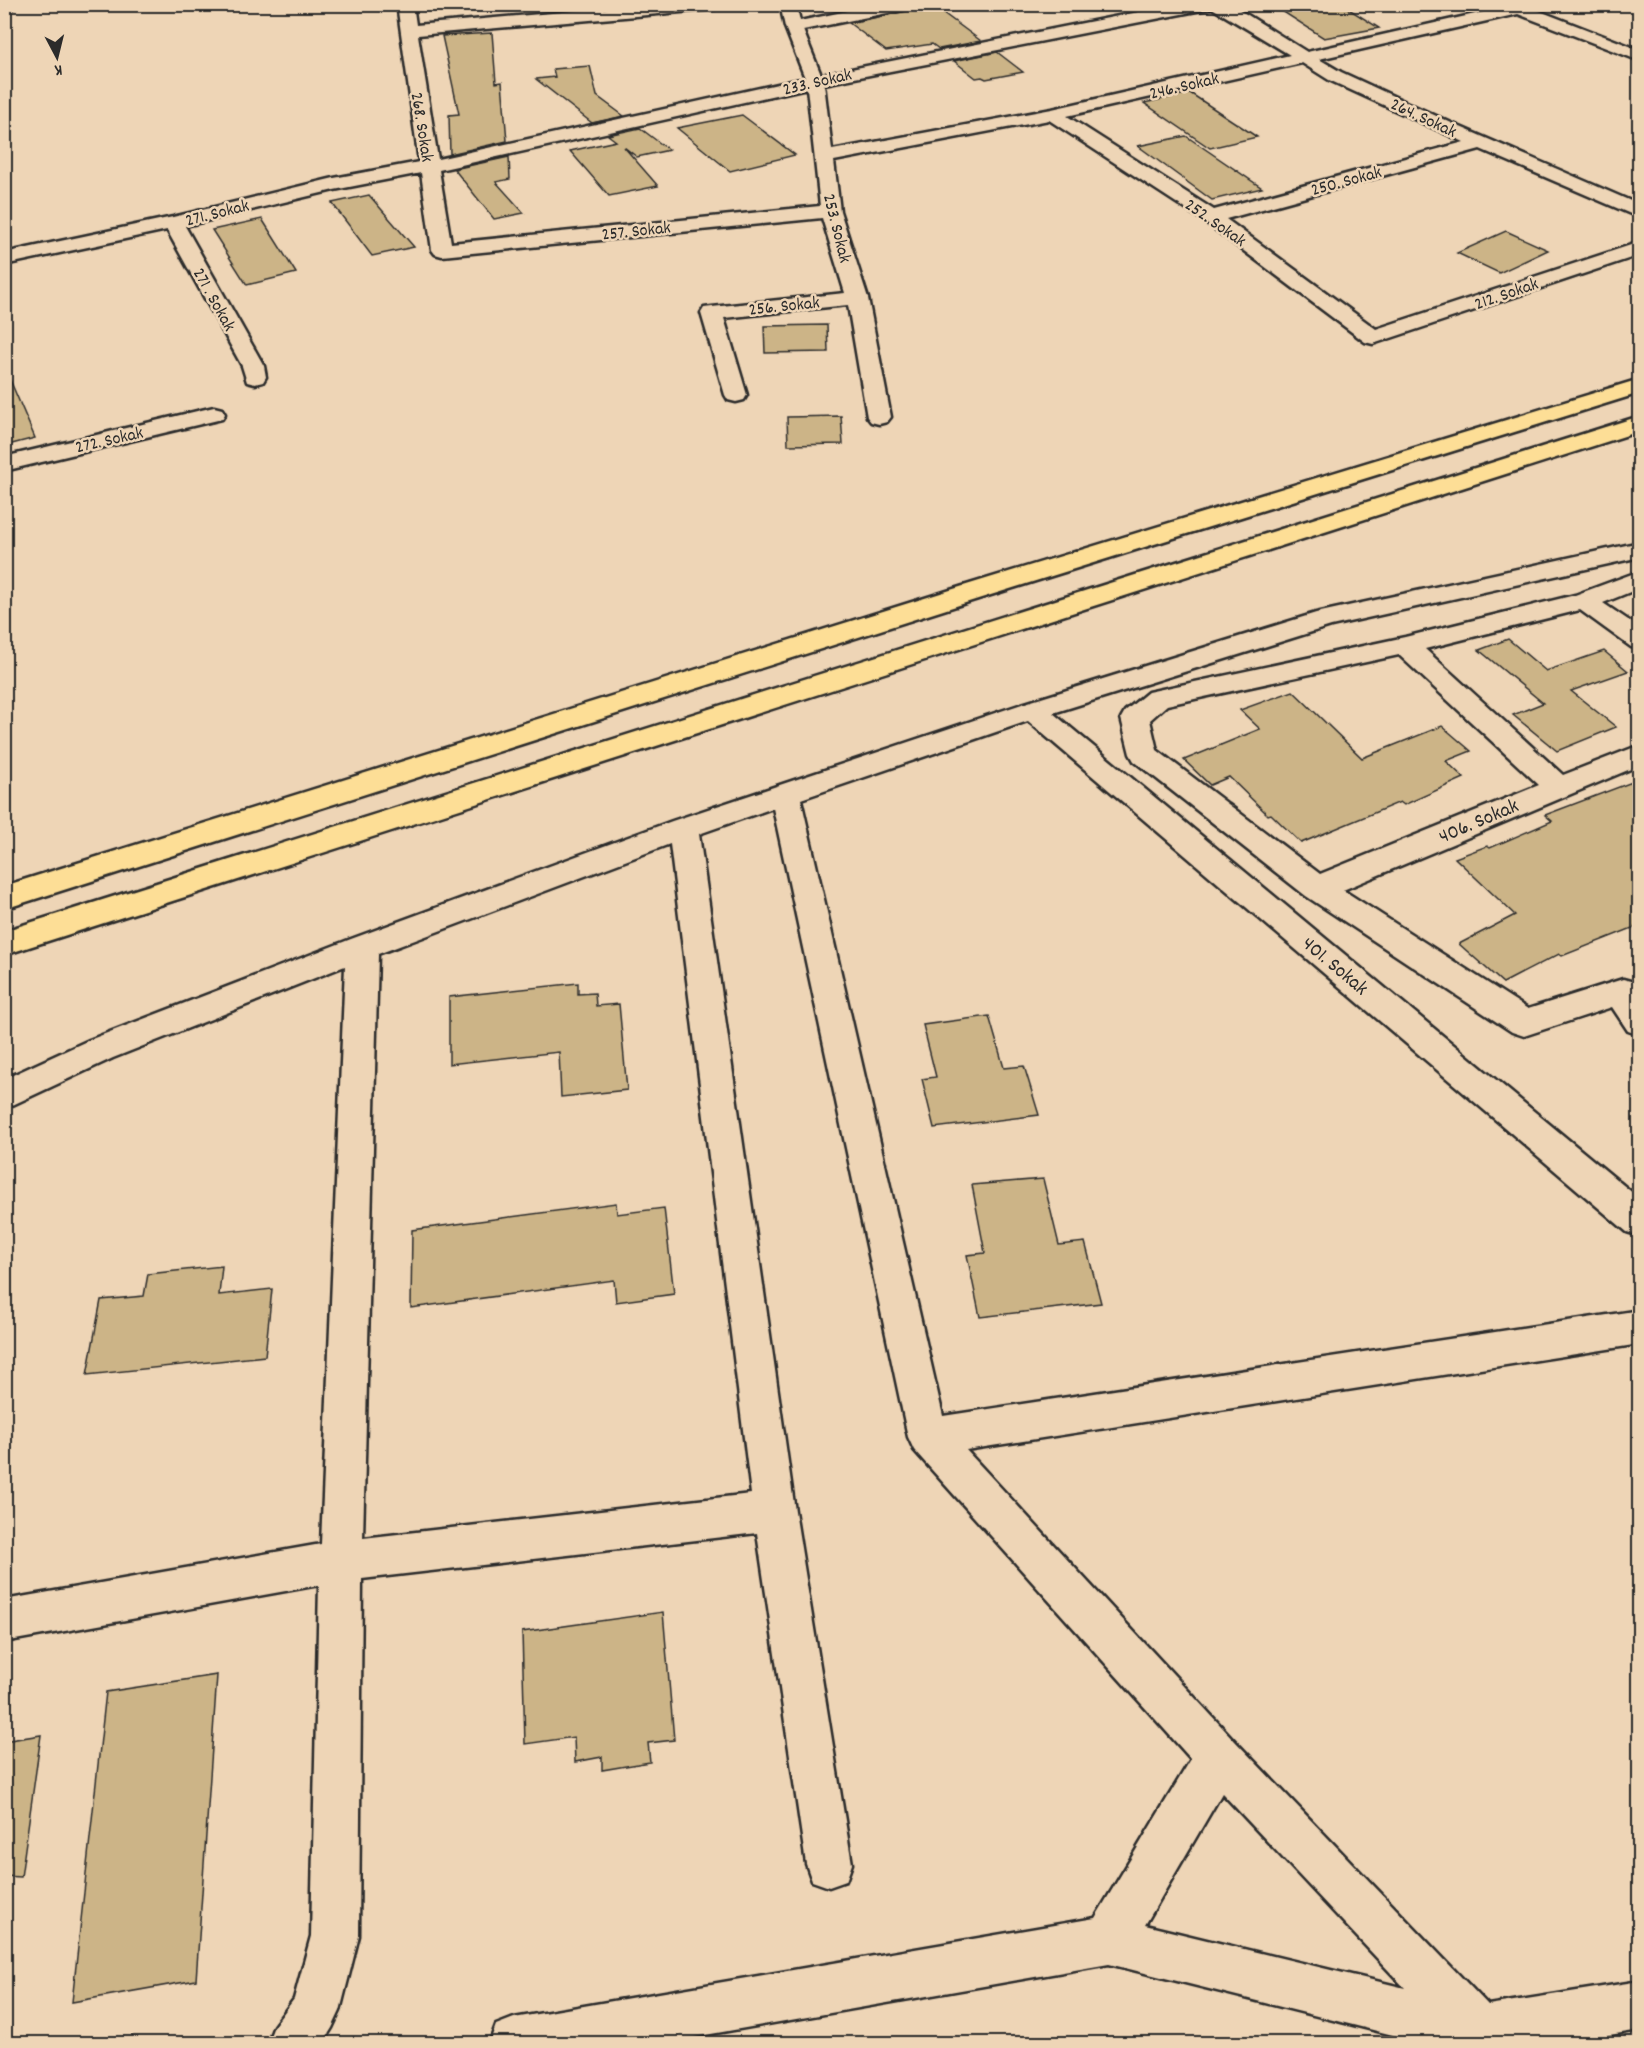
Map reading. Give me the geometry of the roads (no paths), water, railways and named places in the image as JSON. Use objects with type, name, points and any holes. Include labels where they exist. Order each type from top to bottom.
[{"type":"highway","points":[[4,898],[947,600],[1640,386]]},
{"type":"highway","points":[[14,941],[1640,423]]},
{"type":"street","name":"268. Sokak","points":[[405,4],[442,250]]},
{"type":"street","points":[[408,31],[716,4]]},
{"type":"street","name":"253. Sokak","points":[[788,4],[793,27],[815,82],[830,211],[857,298],[879,417]]},
{"type":"street","points":[[793,27],[907,4]]},
{"type":"street","name":"233. Sokak","points":[[429,166],[875,68],[1207,4]]},
{"type":"street","name":"264. Sokak","points":[[1218,4],[1335,76],[1640,212]]},
{"type":"street","name":"246. Sokak","points":[[825,157],[878,149],[1052,114],[1304,59],[1514,7],[1542,4]]},
{"type":"street","points":[[1514,7],[1640,56]]},
{"type":"street","name":"252. Sokak","points":[[1052,114],[1211,217],[1374,338]]},
{"type":"street","name":"250. Sokak","points":[[1211,217],[1481,143]]},
{"type":"street","name":"271. Sokak","points":[[4,259],[173,223],[334,184],[429,166]]},
{"type":"street","name":"257. Sokak","points":[[442,250],[830,211]]},
{"type":"street","name":"271 . Sokak","points":[[173,223],[229,326],[254,366],[255,377]]},
{"type":"street","name":"212. Sokak","points":[[1374,338],[1640,248]]},
{"type":"street","name":"256. Sokak","points":[[736,395],[712,313],[857,298]]},
{"type":"street","name":"272. Sokak","points":[[4,464],[214,414]]},
{"type":"street","points":[[4,1095],[101,1049],[362,947],[683,828],[1032,710],[1325,619],[1640,549]]},
{"type":"street","points":[[1640,579],[1584,601],[1405,645],[1158,698],[1135,718],[1144,754],[1317,888],[1524,1023],[1631,984],[1628,1006],[1640,1022]]},
{"type":"street","points":[[1584,601],[1640,641]]},
{"type":"street","points":[[1405,645],[1558,786]]},
{"type":"street","name":"401. Sokak","points":[[1032,710],[1640,1221]]},
{"type":"street","name":"406. Sokak","points":[[1317,888],[1558,786],[1640,754]]},
{"type":"street","points":[[785,795],[928,1437],[1218,1756],[1479,2031]]},
{"type":"street","points":[[683,828],[774,1511],[829,1864]]},
{"type":"street","points":[[292,2043],[315,2011],[335,1936],[341,1561],[362,947]]},
{"type":"street","points":[[928,1437],[1640,1327]]},
{"type":"street","points":[[4,1621],[341,1561],[774,1511]]},
{"type":"street","points":[[1109,1940],[1218,1756]]},
{"type":"street","points":[[514,2043],[1109,1940],[1479,2031],[1640,2005]]}]
